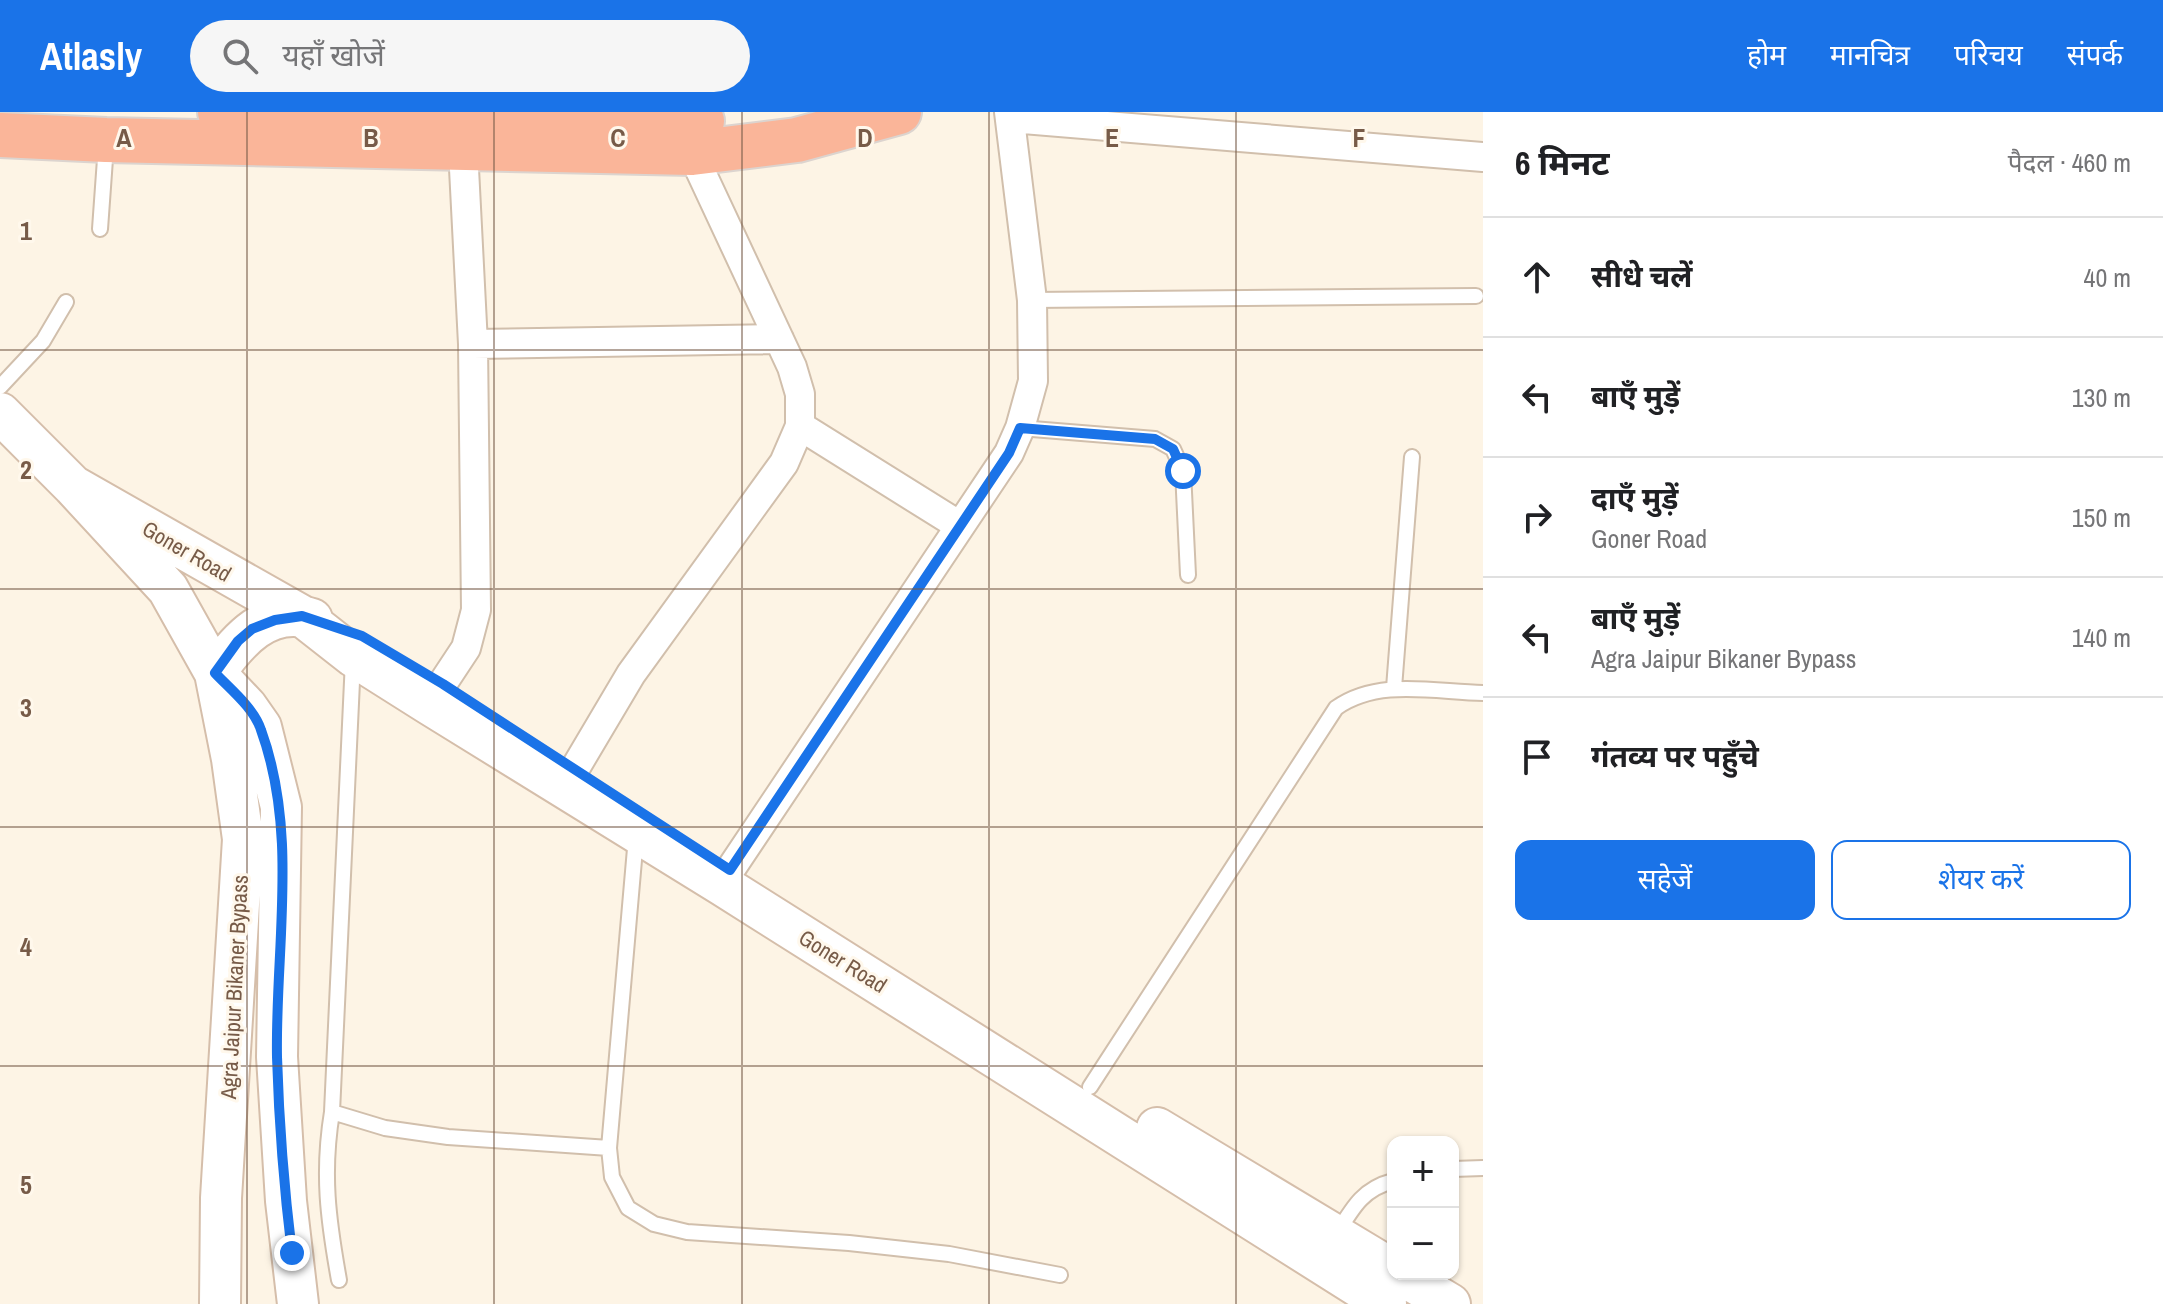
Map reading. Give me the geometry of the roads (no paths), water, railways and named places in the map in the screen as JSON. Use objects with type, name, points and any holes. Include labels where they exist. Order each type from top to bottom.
[{"type":"highway","points":[[220,112],[691,122],[775,112]]},
{"type":"highway","points":[[0,135],[692,153],[797,140],[899,112]]},
{"type":"street","points":[[730,870],[1009,453],[1020,428],[1033,381],[1032,300],[1010,115],[1483,157]]},
{"type":"street","points":[[436,694],[466,648],[476,610],[473,344],[463,149]]},
{"type":"street","points":[[568,779],[631,674],[784,463],[800,426],[800,394],[792,367],[692,153]]},
{"type":"street","points":[[473,344],[779,339]]},
{"type":"street","name":"Agra Jaipur Bikaner Bypass","points":[[0,413],[73,486],[168,589],[215,673],[261,727],[281,807],[277,1057],[286,1201],[298,1304]]},
{"type":"street","points":[[800,426],[960,526]]},
{"type":"street","name":"Goner Road","points":[[73,486],[302,616],[353,656],[436,694]]},
{"type":"street","points":[[215,673],[238,641],[252,629],[275,620],[302,616]]},
{"type":"street","name":"Goner Road","points":[[302,616],[362,636],[436,694],[568,779],[730,870],[1387,1266]]},
{"type":"street","name":"Agra Jaipur Bikaner Bypass","points":[[215,673],[232,759],[243,839],[221,1198],[220,1304]]},
{"type":"street","name":"Goner Road","points":[[568,779],[636,832],[1386,1304]]},
{"type":"street","points":[[1410,1280],[1450,1304]]},
{"type":"lane","points":[[100,229],[106,140]]},
{"type":"lane","points":[[1032,300],[1476,296]]},
{"type":"lane","points":[[0,387],[43,341],[66,302]]},
{"type":"lane","points":[[1020,428],[1155,439],[1173,449],[1183,471],[1188,575]]},
{"type":"lane","points":[[1394,688],[1412,457]]},
{"type":"lane","points":[[339,1280],[325,1187],[326,1150],[332,1112],[353,656]]},
{"type":"lane","points":[[1090,1087],[1336,708],[1354,695],[1394,688],[1483,693]]},
{"type":"lane","points":[[636,832],[609,1148],[612,1177],[628,1208],[654,1224],[687,1232],[849,1243],[935,1253],[1060,1275]]},
{"type":"lane","points":[[332,1112],[385,1128],[448,1137],[609,1148]]},
{"type":"lane","points":[[1459,1169],[1483,1168]]},
{"type":"lane","points":[[1335,1235],[1362,1197],[1373,1188],[1387,1183]]}]
